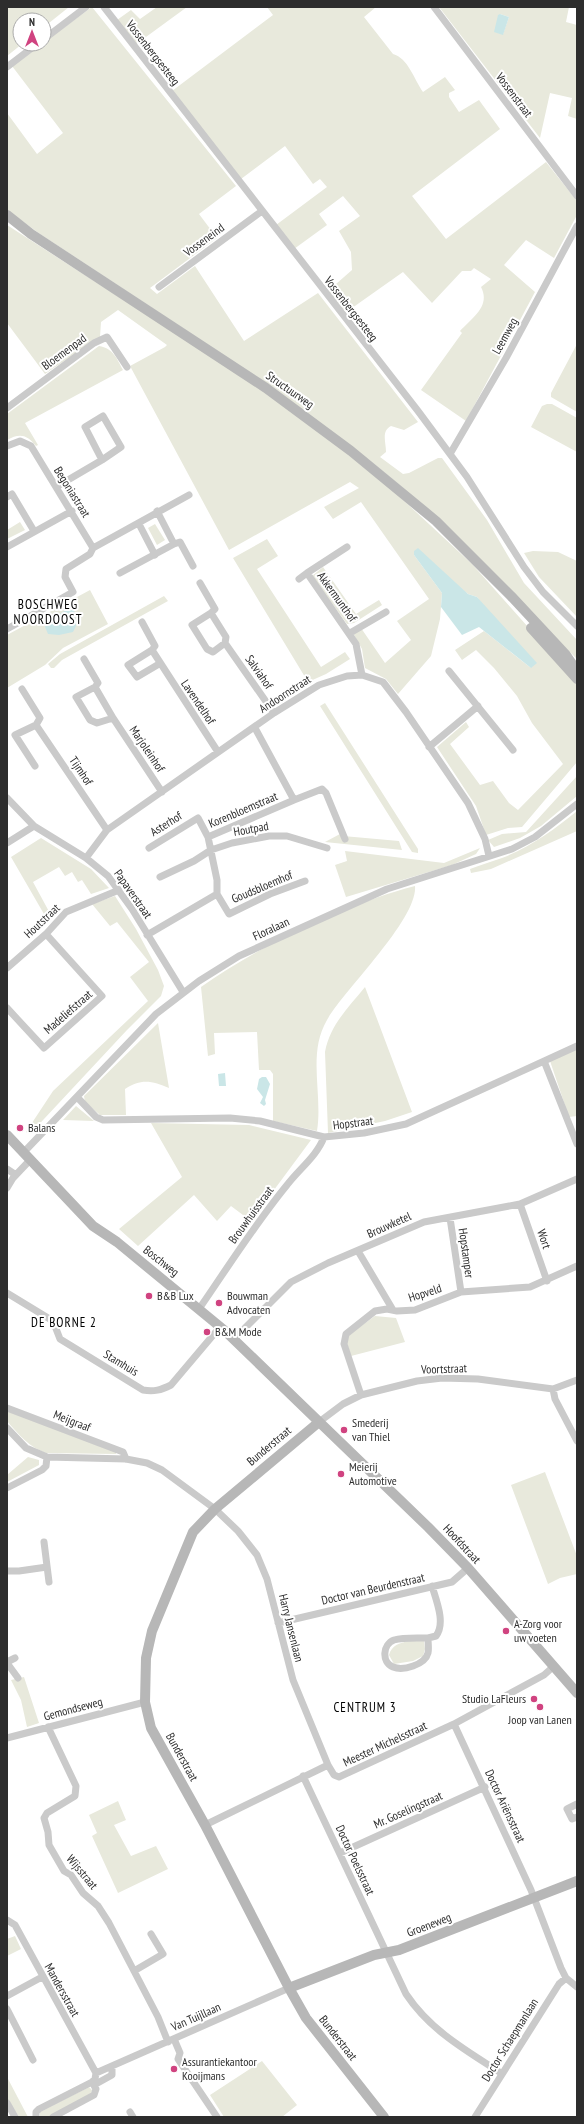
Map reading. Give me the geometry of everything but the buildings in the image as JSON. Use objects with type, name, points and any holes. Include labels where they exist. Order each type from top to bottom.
[{"type":"street","points":[[52,33],[86,7]]},
{"type":"street","name":"Vossenbergsesteeg","points":[[104,7],[450,454],[524,566],[543,592],[577,626]]},
{"type":"street","name":"Vossenstraat","points":[[434,7],[577,196]]},
{"type":"street","points":[[7,67],[27,52]]},
{"type":"street","name":"Vosseneind","points":[[159,286],[262,211]]},
{"type":"street","name":"Structuurweg","points":[[7,215],[32,234],[266,388],[326,431],[436,521],[511,596],[566,655],[577,671]]},
{"type":"street","name":"Structuurweg","points":[[7,222],[32,234]]},
{"type":"street","name":"Leemweg","points":[[450,454],[506,358],[577,226]]},
{"type":"street","name":"Bloemenpad","points":[[7,408],[94,343],[107,337],[127,367]]},
{"type":"street","points":[[56,487],[102,460],[121,447],[103,416],[85,427],[102,460]]},
{"type":"street","name":"Begoniastraat","points":[[9,445],[20,441],[31,446],[72,511],[93,548]]},
{"type":"street","points":[[7,497],[12,494],[34,531]]},
{"type":"street","points":[[7,629],[73,592],[64,572],[69,566],[90,554],[93,548],[139,524],[157,511],[189,495]]},
{"type":"street","points":[[7,547],[72,511]]},
{"type":"street","points":[[157,511],[174,544]]},
{"type":"street","points":[[139,524],[155,555]]},
{"type":"street","points":[[120,573],[180,542],[193,566]]},
{"type":"street","name":"Akkermunthof","points":[[299,579],[347,547]]},
{"type":"street","name":"Akkermunthof","points":[[307,573],[350,633],[356,644],[362,675]]},
{"type":"street","name":"Salviahof","points":[[200,583],[215,609],[211,613],[226,637],[225,643],[274,713]]},
{"type":"street","name":"Structuurweg","points":[[511,596],[518,614],[577,679]]},
{"type":"street","name":"Akkermunthof","points":[[350,633],[386,612]]},
{"type":"street","points":[[211,613],[192,625],[207,649],[213,652],[225,643]]},
{"type":"street","name":"Lavendelhof","points":[[142,622],[155,646],[152,650],[160,664],[218,752]]},
{"type":"street","points":[[152,650],[128,665],[137,677],[160,664]]},
{"type":"street","name":"Structuurweg","points":[[566,655],[577,662]]},
{"type":"street","name":"Marjoleinhof","points":[[84,659],[98,683],[95,687],[113,718],[162,792]]},
{"type":"street","points":[[449,671],[513,750]]},
{"type":"street","name":"Andoornstraat","points":[[86,858],[107,830],[218,752],[255,728],[274,713],[319,685],[347,676],[362,675],[382,682],[429,747],[468,803],[485,839],[489,856]]},
{"type":"street","points":[[95,687],[76,697],[79,704],[90,720],[98,723],[113,718]]},
{"type":"street","name":"Tijmhof","points":[[22,689],[40,718],[36,725],[107,830]]},
{"type":"street","points":[[429,747],[478,706]]},
{"type":"street","points":[[35,766],[15,735],[36,725]]},
{"type":"street","name":"Korenbloemstraat","points":[[217,894],[217,880],[208,837],[294,800],[255,728]]},
{"type":"street","points":[[294,800],[322,789],[326,793],[345,839]]},
{"type":"street","name":"Papaverstraat","points":[[7,798],[34,826],[86,858],[108,876],[119,890],[183,992]]},
{"type":"street","name":"Floralaan","points":[[7,1188],[27,1156],[77,1097],[156,1014],[183,992],[239,956],[347,906],[387,889],[489,856],[535,837],[577,804]]},
{"type":"street","name":"Asterhof","points":[[149,848],[198,818],[208,837]]},
{"type":"street","points":[[7,844],[34,826]]},
{"type":"street","name":"Houtpad","points":[[160,877],[194,861],[211,850],[232,843],[281,835],[293,837],[327,848]]},
{"type":"street","name":"Goudsbloemhof","points":[[217,894],[229,914],[270,894],[305,881]]},
{"type":"street","name":"Houtstraat","points":[[7,968],[46,934],[66,912],[119,890]]},
{"type":"street","points":[[147,935],[217,894]]},
{"type":"street","name":"Madeliefstraat","points":[[7,1008],[44,1048],[102,996],[46,934]]},
{"type":"street","name":"Hopstraat","points":[[77,1097],[96,1117],[103,1120],[236,1118],[260,1121],[324,1137],[364,1134],[406,1124],[577,1046]]},
{"type":"street","points":[[544,1061],[577,1144]]},
{"type":"street","name":"Boschweg","points":[[7,1135],[93,1226],[117,1242],[234,1339],[319,1422]]},
{"type":"street","name":"Brouwhuisstraat","points":[[199,1309],[250,1233],[287,1184],[320,1146],[324,1137]]},
{"type":"street","points":[[7,1170],[16,1175]]},
{"type":"street","name":"Brouwketel","points":[[234,1339],[291,1282],[358,1250],[424,1222],[520,1204],[577,1179]]},
{"type":"street","name":"Wort","points":[[520,1204],[547,1281]]},
{"type":"street","name":"Hopstamper","points":[[450,1218],[461,1292]]},
{"type":"street","points":[[358,1250],[393,1310]]},
{"type":"street","name":"Hopveld","points":[[361,1395],[344,1344],[346,1334],[375,1311],[387,1309],[415,1310],[461,1292],[530,1287],[547,1281],[577,1266]]},
{"type":"street","name":"Stamhuis","points":[[7,1293],[53,1321],[60,1339],[143,1390],[163,1390],[171,1385],[220,1327]]},
{"type":"street","name":"Voortstraat","points":[[319,1422],[343,1404],[361,1395],[417,1381],[442,1378],[484,1380],[552,1388],[577,1380]]},
{"type":"street","points":[[552,1388],[555,1398],[577,1441]]},
{"type":"street","name":"Meijgraaf","points":[[7,1408],[123,1452],[126,1459]]},
{"type":"street","name":"Bunderstraat","points":[[319,1422],[215,1509],[193,1532],[152,1631],[146,1658],[145,1702],[151,1728],[205,1825],[306,2018],[384,2117]]},
{"type":"street","name":"Hoofdstraat","points":[[319,1422],[428,1527],[468,1568],[554,1666],[575,1687]]},
{"type":"street","name":"Meijgraaf","points":[[7,1428],[26,1448],[47,1457],[126,1459],[147,1463],[162,1470],[215,1509]]},
{"type":"street","points":[[7,1488],[42,1470],[46,1466],[47,1457]]},
{"type":"street","name":"Harry Jansenlaan","points":[[215,1509],[238,1531],[257,1555],[267,1579],[293,1680],[328,1765]]},
{"type":"street","points":[[44,1542],[49,1582]]},
{"type":"street","points":[[7,1570],[19,1571],[47,1567]]},
{"type":"street","name":"Doctor van Beurdenstraat","points":[[278,1623],[452,1582],[468,1568]]},
{"type":"street","points":[[428,1638],[428,1653],[426,1658],[413,1666],[402,1668],[394,1668],[389,1664],[385,1653],[389,1642],[395,1640],[428,1638],[436,1636],[439,1632],[440,1622],[432,1586]]},
{"type":"street","points":[[15,1658],[7,1662],[18,1678]]},
{"type":"street","name":"Meester Michelsstraat","points":[[205,1825],[328,1765],[334,1775],[339,1777],[454,1724],[544,1675],[554,1666]]},
{"type":"street","name":"Gemondseweg","points":[[7,1738],[145,1702]]},
{"type":"street","name":"Doctor Ariënsstraat","points":[[454,1724],[485,1787],[534,1898],[566,1978]]},
{"type":"street","name":"Wijsstraat","points":[[48,1727],[76,1786],[74,1796],[46,1813],[44,1818],[49,1845],[64,1871],[71,1875],[83,1892],[98,1906],[109,1923],[158,2017],[180,2053],[178,2058],[217,2117]]},
{"type":"street","name":"Doctor Poelsstraat","points":[[303,1776],[406,1994],[429,2023],[460,2048],[501,2073]]},
{"type":"street","name":"Mr. Goselingstraat","points":[[340,1853],[485,1787]]},
{"type":"street","points":[[577,1804],[567,1809],[572,1819],[577,1817]]},
{"type":"street","name":"Groeneweg","points":[[289,1988],[374,1955],[399,1950],[577,1881]]},
{"type":"street","name":"Mandersstraat","points":[[7,1920],[15,1925],[42,1977],[96,2073]]},
{"type":"street","points":[[134,1971],[163,1954],[151,1934]]},
{"type":"street","points":[[7,1996],[42,1977]]},
{"type":"street","points":[[566,1978],[577,1987]]},
{"type":"street","name":"Doctor Schaepmanlaan","points":[[475,2117],[501,2073],[558,1984],[566,1978]]},
{"type":"street","name":"Van Tuijllaan","points":[[96,2073],[289,1988]]},
{"type":"street","points":[[7,2009],[33,2060]]},
{"type":"street","name":"Van Tuijllaan","points":[[36,2117],[36,2112],[39,2109],[112,2075],[112,2067]]},
{"type":"street","points":[[53,2117],[94,2095],[96,2092],[93,2084],[96,2073]]},
{"type":"street","points":[[7,2103],[15,2117]]},
{"type":"shaded area","points":[[7,7],[69,7],[52,21],[52,12],[12,12],[12,52],[7,56]]},
{"type":"shaded area","points":[[92,7],[236,186],[199,214],[217,238],[150,288],[157,294],[195,266],[244,341],[318,293],[418,422],[404,430],[391,426],[388,428],[385,434],[386,452],[380,457],[403,474],[409,473],[438,458],[442,458],[487,520],[524,583],[577,640],[577,659],[402,487],[369,460],[274,388],[40,234],[7,210],[7,113],[37,154],[63,133],[12,66],[30,52],[52,52],[52,36]]},
{"type":"shaded area","points":[[157,7],[187,7],[135,45],[117,20],[131,10],[140,19]]},
{"type":"shaded area","points":[[267,7],[376,7],[364,17],[393,54],[398,56],[407,64],[423,92],[445,77],[455,90],[449,93],[449,97],[459,112],[479,100],[500,129],[412,196],[446,239],[546,162],[577,201],[577,215],[554,258],[526,240],[504,265],[535,292],[466,421],[421,390],[462,333],[460,331],[479,311],[484,300],[481,287],[491,279],[474,268],[471,271],[462,271],[432,303],[403,272],[345,313],[328,291],[352,270],[351,252],[339,231],[360,216],[343,196],[319,214],[327,225],[294,249],[276,225],[327,187],[320,179],[313,184],[285,146],[241,179],[172,91],[273,15]]},
{"type":"shaded area","points":[[439,7],[569,7],[566,22],[577,25],[577,119],[568,116],[572,98],[550,93],[540,138]],"holes":[[[500,14],[509,17],[503,34]]]},
{"type":"shaded area","points":[[7,225],[293,409],[387,485],[472,564],[577,682],[577,762],[522,827],[508,828],[486,835],[476,806],[437,747],[466,722],[469,727],[450,744],[480,785],[493,781],[509,803],[518,810],[563,764],[532,723],[517,696],[494,668],[476,650],[462,660],[455,650],[484,631],[531,668],[477,597],[468,594],[414,551],[414,555],[442,593],[440,619],[431,656],[398,694],[386,679],[365,668],[362,649],[353,633],[361,628],[385,663],[411,640],[397,621],[429,599],[361,502],[333,519],[324,507],[359,488],[350,482],[229,550],[130,366],[167,345],[118,310],[101,322],[100,337],[45,374],[7,323]]},
{"type":"shaded area","points":[[577,344],[577,412],[551,397],[551,393]]},
{"type":"shaded area","points":[[99,346],[108,349],[111,352],[123,370],[25,423],[38,445],[36,446],[33,442],[23,436],[15,436],[7,440],[7,414]]},
{"type":"shaded area","points":[[552,404],[577,418],[577,452],[531,427],[542,406]]},
{"type":"shaded area","points":[[20,522],[25,530],[7,539],[7,530]]},
{"type":"shaded area","points":[[155,524],[165,540],[157,545],[148,528]]},
{"type":"shaded area","points":[[267,539],[278,556],[257,569],[321,667],[345,652],[350,659],[326,674],[308,682],[233,558]]},
{"type":"shaded area","points":[[533,551],[558,552],[577,561],[577,617],[539,577],[524,553]]},
{"type":"shaded area","points":[[323,567],[356,614],[379,600],[382,605],[354,623],[347,624],[312,576]]},
{"type":"shaded area","points":[[90,590],[108,624],[63,648],[45,665],[7,688],[7,635]]},
{"type":"shaded area","points":[[164,596],[168,601],[62,660],[54,668],[51,668],[48,664],[60,654]]},
{"type":"shaded area","points":[[325,703],[418,849],[418,853],[412,852],[320,706]]},
{"type":"shaded area","points":[[577,776],[577,796],[541,826],[520,838],[494,847],[488,840],[502,834],[526,832]]},
{"type":"shaded area","points":[[577,811],[577,831],[491,869],[471,873],[470,869],[512,854],[532,843],[560,825]]},
{"type":"shaded area","points":[[340,834],[343,836],[399,841],[402,850],[325,842]]},
{"type":"shaded area","points":[[41,838],[91,869],[109,888],[91,894],[82,880],[78,882],[72,872],[65,876],[59,867],[33,882],[52,917],[48,921],[11,857]]},
{"type":"shaded area","points":[[480,848],[476,854],[452,865],[346,897],[335,865],[347,861],[345,851],[444,863]]},
{"type":"shaded area","points":[[415,886],[413,900],[405,917],[393,935],[336,1007],[327,1020],[321,1033],[317,1060],[317,1131],[273,1121],[273,1074],[270,1070],[259,1070],[257,1032],[214,1033],[215,1054],[208,1056],[201,987],[224,971],[276,941],[361,903]]},
{"type":"shaded area","points":[[115,896],[136,929],[158,970],[164,986],[161,996],[127,1030],[30,1134],[26,1132],[53,1091],[148,1001],[130,977],[149,962],[117,922],[110,926],[92,904]]},
{"type":"shaded area","points":[[365,987],[412,1112],[385,1121],[328,1133],[325,1052],[327,1042],[340,1017]]},
{"type":"shaded area","points":[[158,1023],[169,1088],[152,1082],[136,1083],[125,1089],[126,1115],[100,1115],[85,1102],[84,1096]]},
{"type":"shaded area","points":[[577,1049],[577,1116],[569,1117],[550,1061]]},
{"type":"shaded area","points":[[76,1106],[94,1121],[63,1120]]},
{"type":"shaded area","points":[[151,1123],[249,1125],[311,1140],[251,1221],[231,1206],[217,1221],[194,1195],[138,1246],[119,1229],[182,1177]]},
{"type":"shaded area","points":[[375,1316],[396,1318],[405,1342],[351,1356],[346,1340],[350,1334]]},
{"type":"shaded area","points":[[7,1411],[116,1452],[116,1454],[46,1453],[29,1444],[16,1431],[7,1421]]},
{"type":"shaded area","points":[[28,1457],[39,1460],[39,1465],[7,1482],[7,1475]]},
{"type":"shaded area","points":[[545,1472],[577,1556],[577,1574],[560,1578],[548,1584],[511,1485]]},
{"type":"shaded area","points":[[409,1641],[424,1641],[425,1649],[423,1656],[413,1661],[394,1664],[389,1655],[390,1652],[399,1644]]},
{"type":"shaded area","points":[[24,1677],[39,1723],[27,1727],[21,1700],[11,1680]]},
{"type":"shaded area","points":[[118,1801],[126,1820],[114,1825],[131,1856],[156,1846],[168,1869],[118,1893],[92,1836],[97,1833],[89,1815]]},
{"type":"shaded area","points":[[15,1936],[21,1949],[7,1956],[7,1939]]},
{"type":"shaded area","points":[[262,2061],[297,2105],[282,2117],[224,2117],[210,2095]]},
{"type":"shaded area","points":[[7,2077],[28,2117],[19,2117],[7,2098]]},
{"type":"shaded area","points":[[89,2087],[92,2090],[91,2094],[48,2117],[40,2117],[40,2112]]},
{"type":"water","points":[[500,14],[509,17],[503,35],[494,32],[498,15]]},
{"type":"water","points":[[418,548],[468,594],[477,597],[537,663],[531,668],[479,627],[462,635],[441,607],[442,593],[414,555],[414,551]]},
{"type":"water","points":[[74,608],[76,626],[73,632],[59,635],[48,634],[45,627],[47,621],[68,609]]},
{"type":"water","points":[[225,1073],[226,1086],[219,1086],[218,1074]]},
{"type":"water","points":[[266,1077],[270,1084],[265,1100],[266,1104],[264,1106],[260,1103],[263,1097],[257,1089],[259,1079]]},
{"type":"place","name":"Balans","points":[[20,1128]]},
{"type":"place","name":"B&B Lux","points":[[149,1296]]},
{"type":"place","name":"Bouwman Advocaten","points":[[219,1303]]},
{"type":"place","name":"B&M Mode","points":[[207,1332]]},
{"type":"place","name":"Smederij van Thiel","points":[[344,1430]]},
{"type":"place","name":"Meierij Automotive","points":[[341,1474]]},
{"type":"place","name":"A-Zorg voor uw voeten","points":[[506,1631]]},
{"type":"place","name":"Studio LaFleurs","points":[[534,1699]]},
{"type":"place","name":"Joop van Lanen","points":[[540,1707]]},
{"type":"place","name":"Assurantiekantoor Kooijmans","points":[[174,2069]]},
{"type":"district","name":"BOSCHWEG NOORDOOST","points":[[48,612]]},
{"type":"district","name":"DE BORNE 2","points":[[64,1322]]},
{"type":"district","name":"CENTRUM 3","points":[[365,1707]]}]
